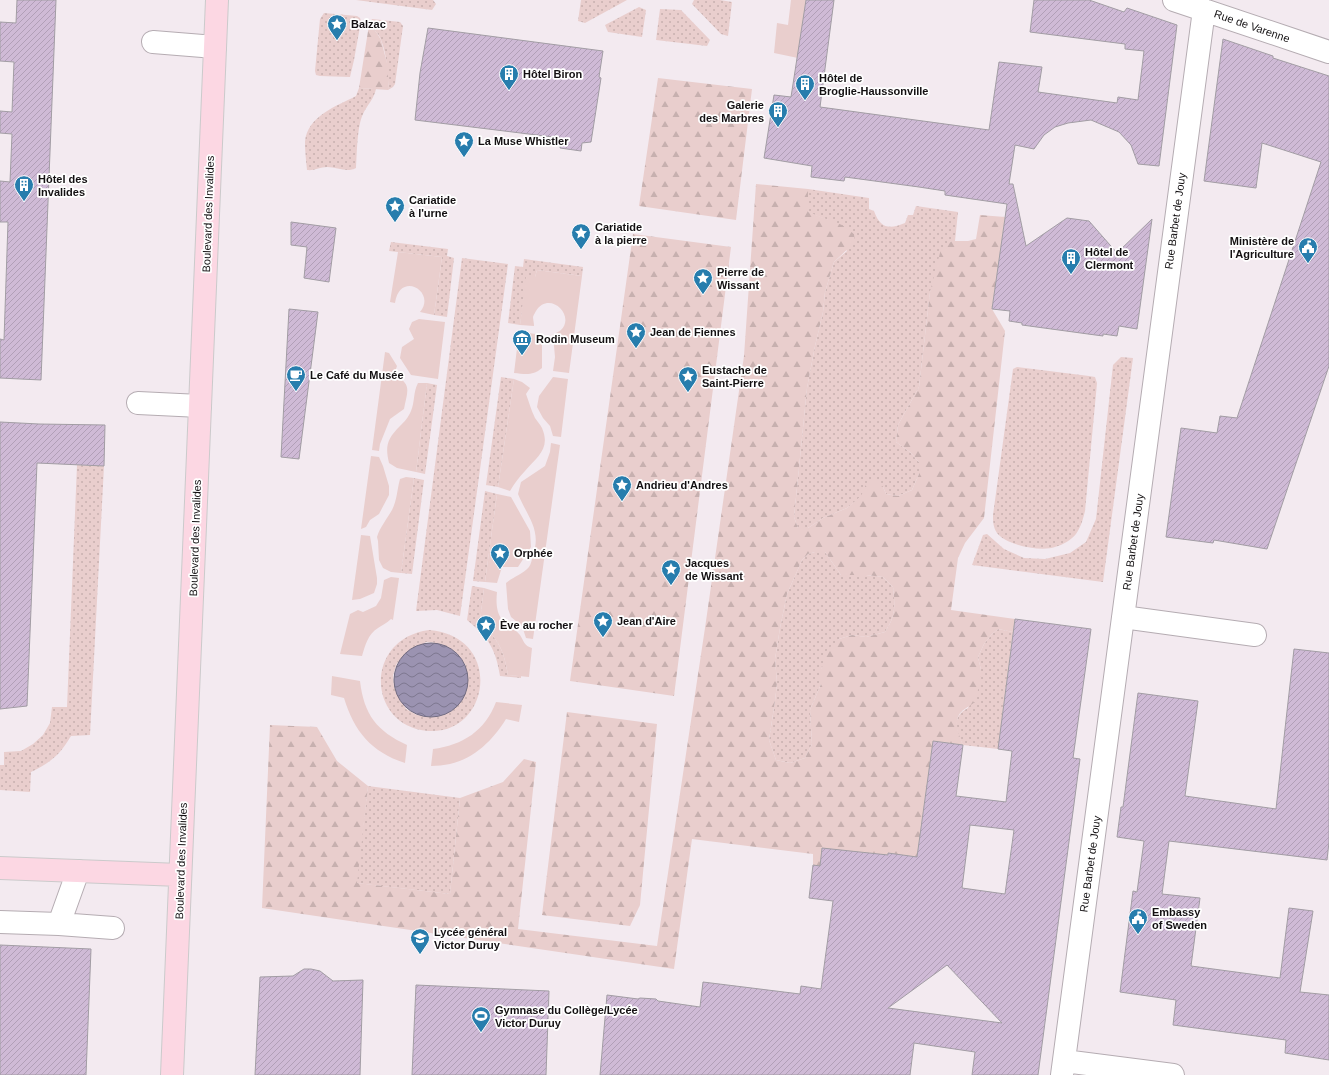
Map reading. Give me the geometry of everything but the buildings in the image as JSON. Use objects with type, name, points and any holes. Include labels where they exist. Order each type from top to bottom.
[{"type":"main road","name":"Boulevard des Invalides","points":[[172,1075],[217,0]]},
{"type":"main road","points":[[0,868],[180,875]]},
{"type":"street","name":"Rue de Varenne","points":[[1174,0],[1329,52]]},
{"type":"street","name":"Rue Barbet de Jouy","points":[[1063,1068],[1204,10]]},
{"type":"street","points":[[152,42],[215,47]]},
{"type":"street","points":[[138,403],[200,406]]},
{"type":"street","points":[[1123,617],[1255,635]]},
{"type":"street","points":[[59,924],[78,871]]},
{"type":"street","points":[[0,922],[113,928]]},
{"type":"street","points":[[1063,1068],[1173,1075]]},
{"type":"green space","points":[[356,0],[433,0],[436,4],[432,10]]},
{"type":"green space","points":[[581,0],[627,0],[585,23],[578,21]]},
{"type":"green space","points":[[694,0],[720,0],[732,2],[728,36],[721,34],[692,4]]},
{"type":"green space","points":[[791,0],[806,0],[798,58],[774,53],[777,23],[788,25]]},
{"type":"green space","points":[[639,7],[646,10],[642,37],[608,32],[605,25]]},
{"type":"green space","points":[[660,9],[681,10],[710,40],[707,46],[656,40]]},
{"type":"green space","points":[[324,13],[357,16],[360,18],[361,21],[350,77],[316,75],[315,71],[320,19]]},
{"type":"green space","points":[[372,19],[400,22],[403,26],[395,84],[388,90],[385,53],[381,39],[369,25]]},
{"type":"green space","points":[[369,25],[377,33],[381,40],[388,67],[388,90],[359,88]]},
{"type":"green space","points":[[658,78],[752,89],[736,220],[639,206]]},
{"type":"green space","points":[[359,88],[376,89],[374,96],[361,119],[356,168],[346,170],[327,167],[307,170],[305,142],[311,125],[324,113],[356,96]]},
{"type":"green space","points":[[756,184],[808,189],[808,212],[842,225],[854,234],[855,242],[834,262],[825,292],[823,312],[807,388],[794,517],[798,528],[808,528],[823,518],[847,508],[861,496],[868,480],[877,479],[886,494],[898,496],[912,490],[919,474],[919,462],[910,452],[896,442],[898,425],[919,387],[930,292],[941,249],[952,241],[968,241],[976,239],[980,215],[1005,217],[992,309],[1005,331],[984,518],[965,543],[958,558],[951,610],[1015,619],[1013,632],[998,629],[984,644],[978,657],[981,670],[980,682],[975,702],[962,711],[957,719],[957,728],[963,745],[933,741],[917,857],[888,854],[887,857],[822,849],[820,866],[813,865],[813,854],[692,839],[674,969],[262,908],[270,725],[317,727],[337,761],[368,786],[357,883],[450,894],[460,798],[503,782],[524,759],[536,762],[518,929],[657,946],[744,356]],"holes":[[[825,552],[841,575],[883,577],[893,587],[894,611],[889,626],[885,632],[866,637],[852,635],[839,639],[827,650],[821,669],[821,684],[810,710],[812,744],[805,758],[790,763],[776,760],[769,740],[777,683],[775,659],[780,628],[787,594],[802,560],[808,554]]]},
{"type":"green space","points":[[808,189],[869,198],[869,209],[874,211],[876,217],[882,224],[890,227],[905,223],[908,215],[913,215],[916,206],[958,212],[955,241],[952,241],[930,292],[919,387],[898,425],[896,442],[910,452],[919,462],[919,474],[912,490],[898,496],[886,494],[883,487],[862,496],[847,508],[823,518],[808,528],[798,528],[794,517],[807,388],[823,312],[825,292],[834,262],[847,251],[828,220],[807,212]]},
{"type":"green space","points":[[633,234],[731,247],[674,696],[570,681]]},
{"type":"green space","points":[[391,242],[448,249],[447,256],[454,258],[447,317],[434,315],[442,257],[389,251]]},
{"type":"green space","points":[[398,252],[442,257],[434,315],[420,312],[424,305],[424,298],[421,292],[410,286],[403,288],[398,293],[395,303],[390,302]]},
{"type":"green space","points":[[462,258],[508,264],[460,616],[437,610],[416,611]]},
{"type":"green space","points":[[524,259],[583,267],[582,276],[537,270],[535,277],[527,277],[520,325],[508,323],[515,266],[523,267]]},
{"type":"green space","points":[[537,270],[582,276],[569,373],[553,371],[555,357],[553,335],[561,330],[565,324],[563,312],[559,307],[548,303],[541,305],[533,317],[534,326],[520,325],[526,277],[535,277]]},
{"type":"green space","points":[[419,319],[445,322],[438,379],[411,375],[400,358],[402,347],[414,339],[409,329],[412,322]]},
{"type":"green space","points":[[519,332],[536,334],[542,345],[542,368],[539,371],[529,374],[514,373]]},
{"type":"green space","points":[[385,352],[389,353],[397,366],[394,375],[404,382],[407,393],[404,409],[390,419],[380,444],[379,451],[372,450]]},
{"type":"green space","points":[[1121,357],[1133,358],[1103,582],[972,565],[983,535],[987,534],[1004,549],[1024,558],[1045,559],[1070,553],[1086,542],[1096,519],[1113,365]]},
{"type":"green space","points":[[1017,367],[1095,377],[1097,383],[1083,520],[1078,531],[1072,538],[1055,547],[1041,549],[1033,548],[1008,541],[997,533],[994,524],[993,515],[1013,369]]},
{"type":"green space","points":[[501,377],[514,379],[498,487],[486,485]]},
{"type":"green space","points":[[553,377],[568,379],[561,437],[553,436],[550,426],[543,418],[537,407],[539,396]]},
{"type":"green space","points":[[514,379],[522,382],[530,388],[526,394],[535,418],[542,428],[545,442],[544,447],[538,457],[519,478],[510,491],[498,487]]},
{"type":"green space","points":[[418,383],[427,383],[416,472],[397,468],[389,463],[387,447],[392,435],[410,413]]},
{"type":"green space","points":[[427,383],[437,385],[425,474],[416,472]]},
{"type":"green space","points":[[551,443],[560,445],[533,639],[526,638],[522,626],[511,617],[508,609],[506,583],[521,574],[529,567],[531,563],[536,538],[535,531],[518,494],[521,482],[545,466],[550,452]]},
{"type":"green space","points":[[371,456],[379,457],[389,486],[389,495],[379,514],[370,520],[366,527],[361,529]]},
{"type":"green space","points":[[77,465],[104,466],[90,735],[71,736],[54,758],[31,772],[30,792],[0,790],[0,765],[4,765],[4,752],[21,751],[33,744],[43,735],[50,723],[52,707],[67,707]]},
{"type":"green space","points":[[406,477],[414,478],[401,573],[391,572],[383,568],[379,560],[377,537],[394,506],[400,479]]},
{"type":"green space","points":[[414,478],[424,480],[412,574],[401,573]]},
{"type":"green space","points":[[485,491],[497,494],[485,582],[473,581]]},
{"type":"green space","points":[[497,494],[511,497],[530,531],[531,547],[518,567],[502,567],[497,583],[485,582]]},
{"type":"green space","points":[[361,535],[370,536],[377,584],[374,593],[360,599],[352,600]]},
{"type":"green space","points":[[825,552],[841,575],[883,577],[893,587],[894,611],[889,626],[885,632],[866,637],[852,635],[839,639],[821,669],[821,684],[810,710],[812,744],[805,758],[790,763],[776,760],[769,740],[777,683],[775,659],[787,594],[802,560],[808,554]]},
{"type":"green space","points":[[391,577],[399,578],[393,620],[391,619],[372,634],[367,640],[362,656],[340,654],[350,614],[358,610],[363,612],[376,606],[381,598],[384,580]]},
{"type":"green space","points":[[472,586],[484,588],[480,621],[492,634],[499,645],[508,675],[521,676],[521,678],[500,676],[496,658],[490,644],[486,638],[467,620]]},
{"type":"green space","points":[[484,588],[497,592],[497,607],[501,618],[520,635],[526,645],[532,648],[529,677],[508,675],[499,645],[492,634],[480,621]]},
{"type":"green space","points":[[998,629],[1013,632],[998,749],[963,745],[958,734],[956,724],[957,720],[959,715],[968,708],[981,670],[978,657],[984,644]]},
{"type":"green space","points":[[429,630],[453,636],[469,649],[478,666],[480,684],[476,702],[465,718],[449,728],[428,731],[408,726],[393,714],[384,699],[381,682],[384,665],[392,649],[408,637]],"holes":[[[426,642],[450,648],[458,655],[466,666],[452,710],[441,716],[429,717],[417,715],[406,709],[394,687],[393,675],[397,663]]]},
{"type":"green space","points":[[332,676],[360,681],[365,703],[374,720],[380,728],[407,745],[405,763],[383,753],[366,739],[353,721],[344,698],[331,695]]},
{"type":"green space","points":[[496,702],[522,705],[519,722],[506,719],[489,741],[475,753],[450,764],[431,766],[433,749],[454,744],[472,735],[486,721]]},
{"type":"green space","points":[[567,712],[657,724],[640,905],[630,926],[542,915]]},
{"type":"green space","points":[[368,786],[460,798],[450,894],[356,883]]},
{"type":"water","points":[[424,643],[438,643],[452,649],[462,659],[468,673],[466,694],[462,701],[452,711],[438,717],[424,717],[410,711],[400,701],[394,687],[394,673],[400,659],[410,649]]},
{"type":"place","name":"Balzac","points":[[337,41]]},
{"type":"place","name":"Hôtel Biron","points":[[509,91]]},
{"type":"place","name":"Hôtel de Broglie-Haussonville","points":[[805,101]]},
{"type":"place","name":"Galerie des Marbres","points":[[778,128]]},
{"type":"place","name":"La Muse Whistler","points":[[464,158]]},
{"type":"place","name":"Hôtel des Invalides","points":[[24,202]]},
{"type":"place","name":"Cariatide à l'urne","points":[[395,223]]},
{"type":"place","name":"Cariatide à la pierre","points":[[581,250]]},
{"type":"place","name":"Ministère de l'Agriculture","points":[[1308,264]]},
{"type":"place","name":"Hôtel de Clermont","points":[[1071,275]]},
{"type":"place","name":"Pierre de Wissant","points":[[703,295]]},
{"type":"place","name":"Jean de Fiennes","points":[[636,349]]},
{"type":"place","name":"Rodin Museum","points":[[522,356]]},
{"type":"place","name":"Le Café du Musée","points":[[296,392]]},
{"type":"place","name":"Eustache de Saint-Pierre","points":[[688,393]]},
{"type":"place","name":"Andrieu d'Andres","points":[[622,502]]},
{"type":"place","name":"Orphée","points":[[500,570]]},
{"type":"place","name":"Jacques de Wissant","points":[[671,586]]},
{"type":"place","name":"Jean d'Aire","points":[[603,638]]},
{"type":"place","name":"Ève au rocher","points":[[486,642]]},
{"type":"place","name":"Embassy of Sweden","points":[[1138,935]]},
{"type":"place","name":"Lycée général Victor Duruy","points":[[420,955]]},
{"type":"place","name":"Gymnase du Collège/Lycée Victor Duruy","points":[[481,1033]]}]
